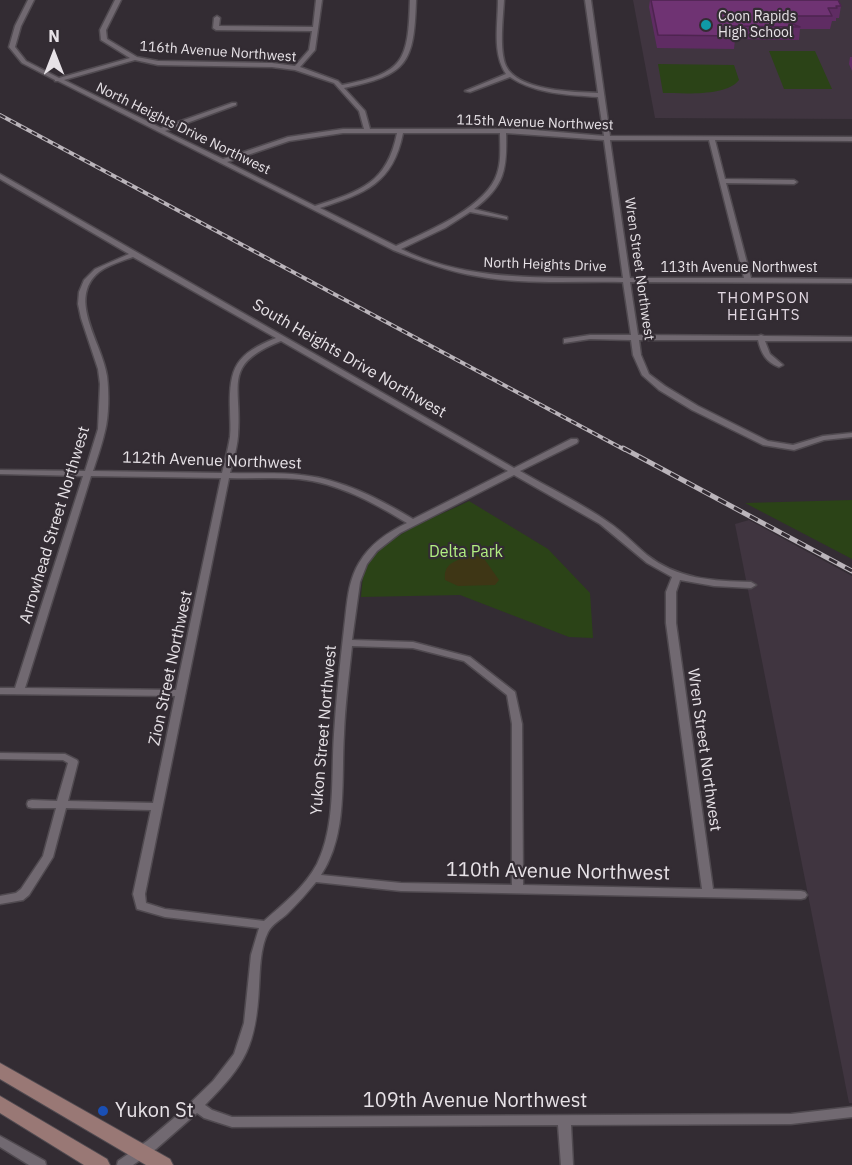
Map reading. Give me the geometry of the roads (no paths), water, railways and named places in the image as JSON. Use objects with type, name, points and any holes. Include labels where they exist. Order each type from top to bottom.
[{"type":"main road","points":[[0,1070],[163,1165]]},
{"type":"main road","points":[[0,1104],[100,1165]]},
{"type":"street","name":"North Heights Drive Northwest","points":[[31,0],[18,26],[12,47],[24,62],[395,249]]},
{"type":"street","points":[[118,0],[103,30],[104,40],[135,58]]},
{"type":"street","points":[[296,68],[312,50],[319,0]]},
{"type":"street","points":[[340,87],[373,81],[389,74],[404,60],[410,46],[413,0]]},
{"type":"street","points":[[501,0],[502,58],[504,68],[510,75],[538,87],[601,95]]},
{"type":"street","name":"Wren Street Northwest","points":[[588,0],[634,336],[637,355],[646,375],[662,388],[695,408],[766,443],[794,448],[823,438],[852,435]]},
{"type":"street","points":[[217,18],[216,28],[315,28]]},
{"type":"street","name":"116th Avenue Northwest","points":[[57,80],[135,58],[158,63],[272,65],[296,68],[336,82],[340,87]]},
{"type":"street","points":[[468,91],[510,75]]},
{"type":"street","points":[[340,87],[362,111],[367,131]]},
{"type":"street","points":[[159,131],[234,105]]},
{"type":"street","name":"115th Avenue Northwest","points":[[221,162],[288,139],[343,131],[503,131],[607,138],[852,139]]},
{"type":"street","points":[[315,208],[360,192],[380,178],[394,160],[400,131]]},
{"type":"street","points":[[395,249],[448,224],[478,203],[498,181],[503,165],[503,131]]},
{"type":"street","points":[[711,138],[748,279]]},
{"type":"street","name":"South Heights Drive Northwest","points":[[0,176],[610,527],[649,561],[677,576],[709,583],[751,585]]},
{"type":"street","points":[[723,181],[794,182]]},
{"type":"street","points":[[468,210],[505,218]]},
{"type":"street","name":"North Heights Drive","points":[[395,249],[437,266],[475,275],[520,279],[627,280]]},
{"type":"street","name":"Arrowhead Street Northwest","points":[[19,691],[102,429],[105,394],[102,372],[82,312],[81,302],[86,283],[93,274],[135,254]]},
{"type":"street","name":"113th Avenue Northwest","points":[[627,280],[852,281]]},
{"type":"street","points":[[567,342],[590,337],[634,336],[852,339]]},
{"type":"street","name":"Zion Street Northwest","points":[[265,925],[165,913],[141,906],[139,894],[234,436],[233,383],[239,363],[258,348],[283,338]]},
{"type":"street","points":[[761,338],[765,354],[769,360],[779,365]]},
{"type":"street","name":"Yukon Street Northwest","points":[[265,925],[280,914],[314,878],[330,842],[353,592],[358,568],[376,545],[412,522],[574,441]]},
{"type":"street","name":"112th Avenue Northwest","points":[[0,471],[285,476],[330,483],[363,494],[412,522]]},
{"type":"street","name":"Wren Street Northwest","points":[[677,576],[671,592],[671,623],[708,892]]},
{"type":"street","points":[[348,643],[412,645],[467,659],[512,694],[517,723],[518,889]]},
{"type":"street","points":[[0,691],[181,693]]},
{"type":"street","points":[[0,756],[70,759],[72,767],[44,865],[19,897],[0,900]]},
{"type":"street","points":[[32,804],[158,807]]},
{"type":"street","name":"110th Avenue Northwest","points":[[314,878],[382,886],[801,895]]},
{"type":"street","points":[[123,1165],[143,1153],[196,1105],[229,1070],[245,1043],[260,940],[265,925]]},
{"type":"street","name":"109th Avenue Northwest","points":[[196,1105],[208,1114],[232,1122],[791,1119],[852,1112]]},
{"type":"street","points":[[564,1120],[567,1165]]},
{"type":"street","points":[[0,1141],[40,1165]]},
{"type":"railway","points":[[0,115],[625,450]]},
{"type":"railway","points":[[623,448],[852,571]]},
{"type":"place","name":"Coon Rapids High School","points":[[706,25]]},
{"type":"place","name":"Yukon St","points":[[103,1111]]},
{"type":"district","name":"THOMPSON HEIGHTS","points":[[764,308]]},
{"type":"park label","name":"Delta Park","points":[[466,552]]}]
